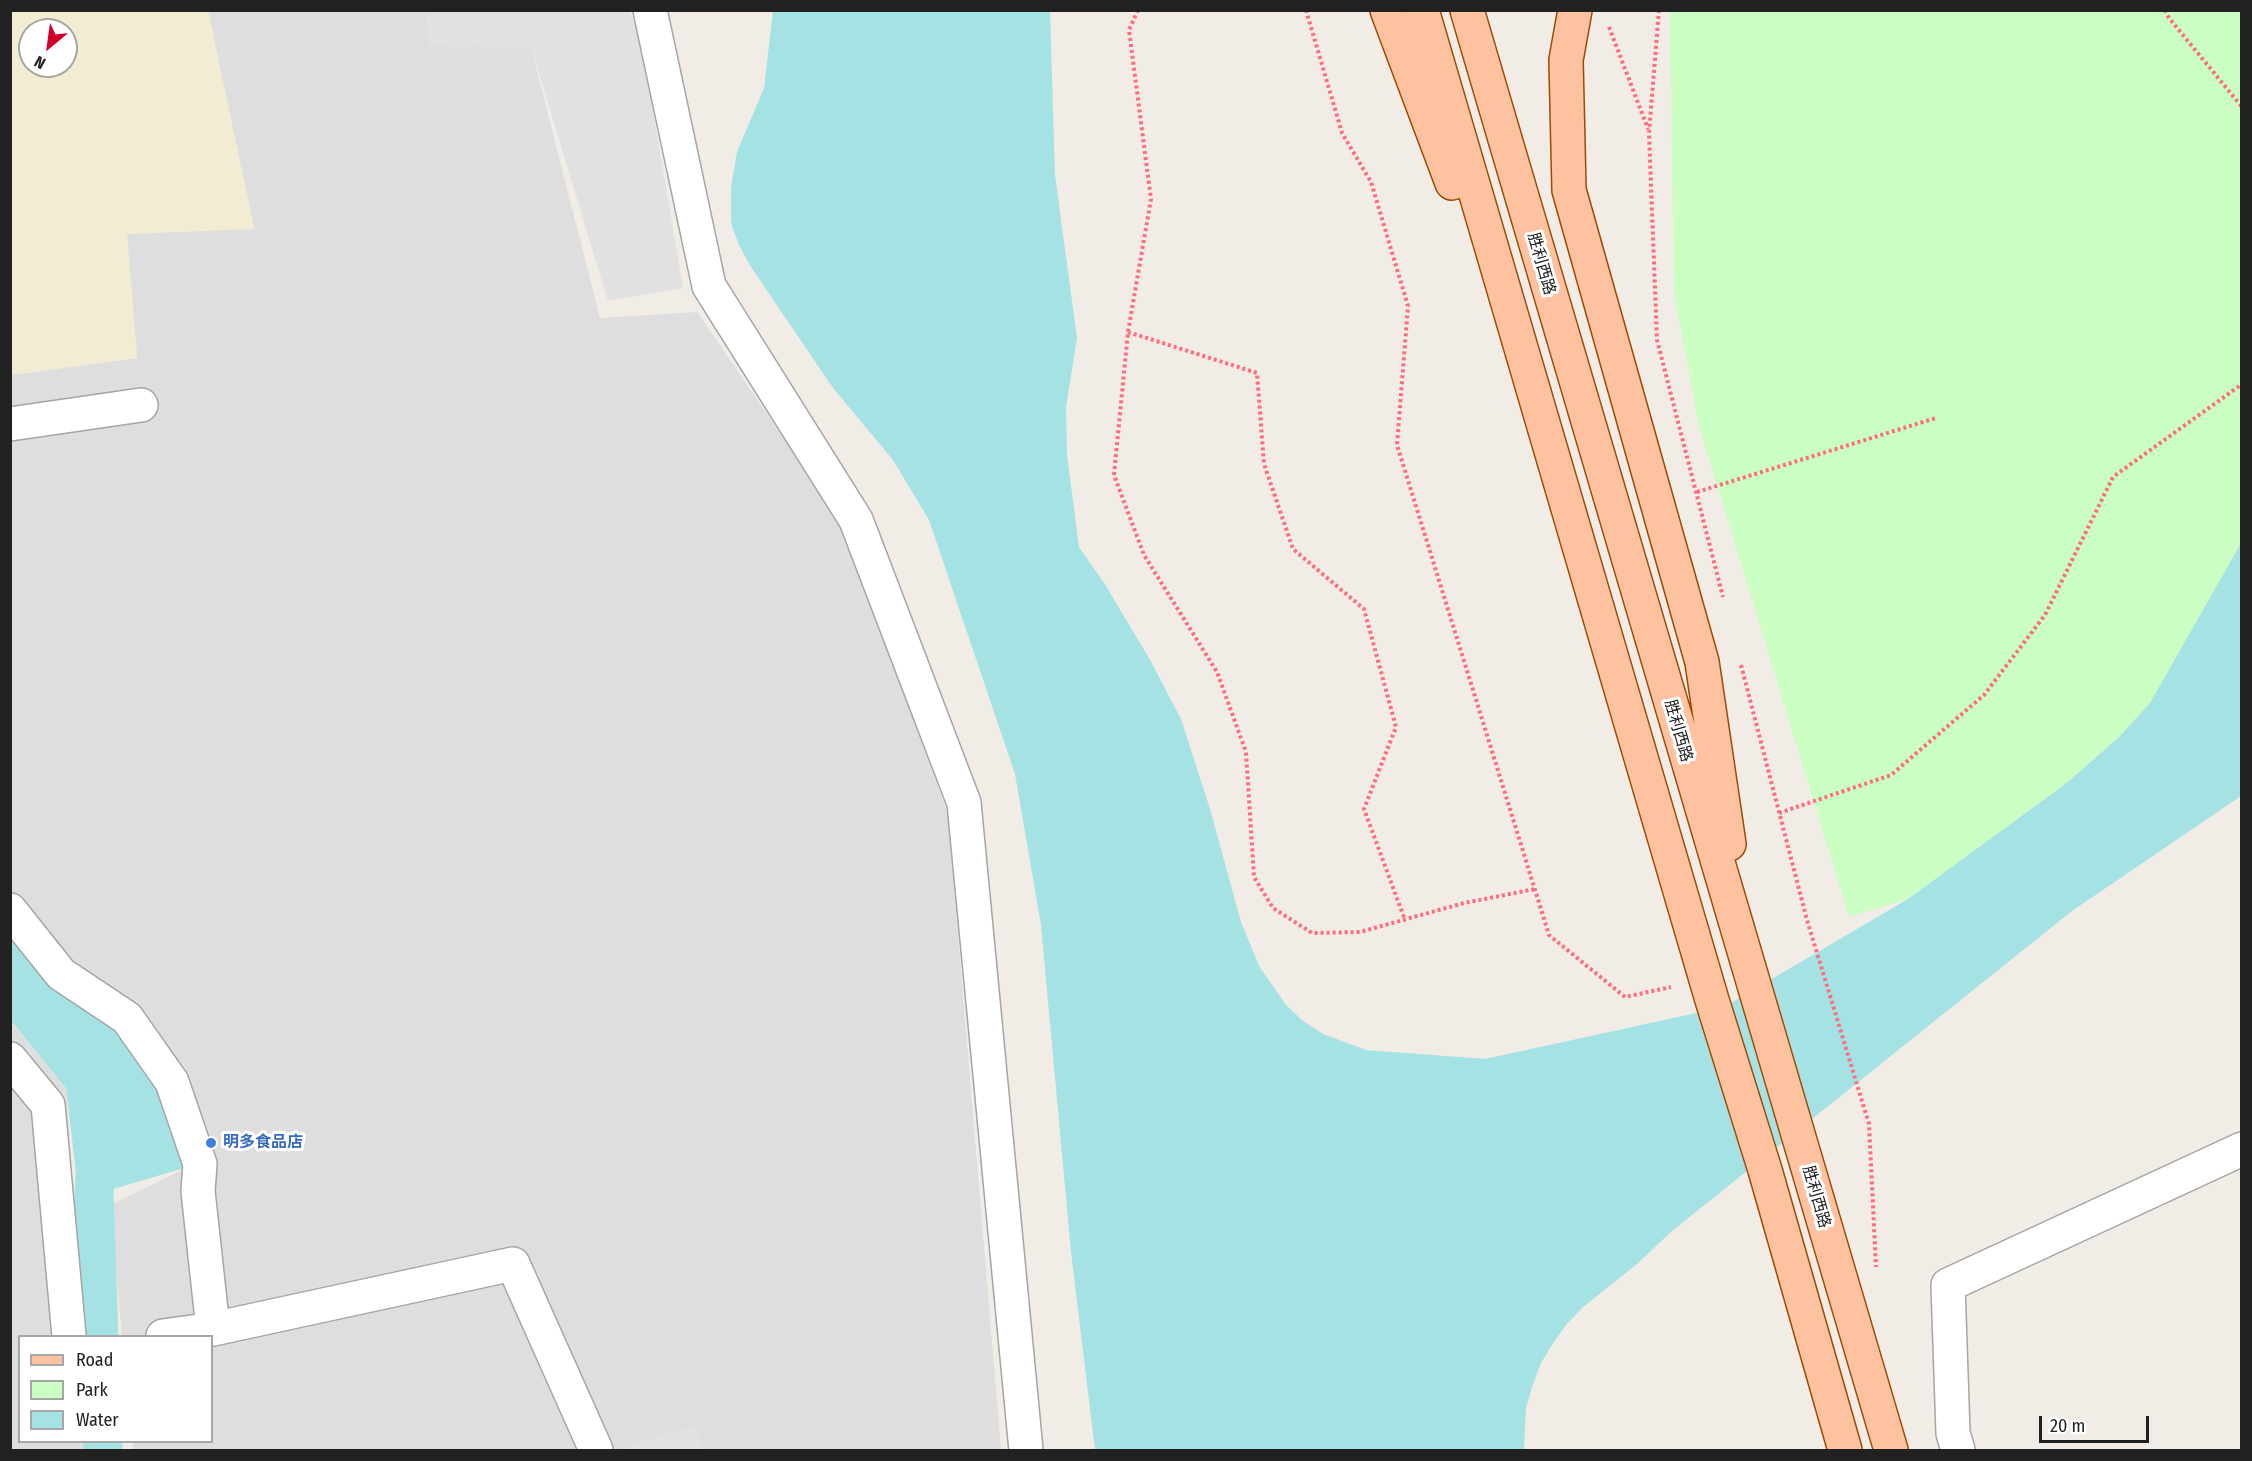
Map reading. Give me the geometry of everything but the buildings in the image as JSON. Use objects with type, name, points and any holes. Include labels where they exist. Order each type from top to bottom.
[{"type":"main road","points":[[1387,10],[1544,424]]},
{"type":"main road","points":[[1422,10],[1709,990],[1765,1170],[1845,1450]]},
{"type":"main road","name":"胜利西路","points":[[1467,10],[1891,1450]]},
{"type":"main road","points":[[1575,10],[1566,60],[1569,190],[1702,662],[1749,972]]},
{"type":"street","points":[[650,10],[709,286],[856,520],[964,803],[1026,1450]]},
{"type":"street","points":[[10,424],[141,405]]},
{"type":"street","points":[[10,910],[61,974],[127,1018],[171,1082],[200,1164],[198,1191],[213,1329]]},
{"type":"street","points":[[10,1059],[48,1105],[69,1335]]},
{"type":"street","points":[[1958,1450],[1953,1433],[1948,1285],[2241,1149]]},
{"type":"street","points":[[170,1335],[213,1329],[513,1264],[596,1450]]},
{"type":"path","points":[[1138,10],[1129,30],[1151,199],[1128,332],[1114,475],[1144,555],[1217,672],[1246,752],[1254,877],[1273,908],[1312,933],[1360,932],[1464,903],[1534,889]]},
{"type":"path","points":[[1306,10],[1342,133],[1371,182],[1408,306],[1397,445],[1549,936],[1625,997],[1709,990]]},
{"type":"path","points":[[1659,10],[1649,133],[1657,340],[1726,607]]},
{"type":"path","points":[[2165,10],[2241,107]]},
{"type":"path","points":[[1606,19],[1649,133]]},
{"type":"path","points":[[1128,332],[1257,373],[1264,464],[1293,549],[1364,609],[1396,727],[1364,809],[1405,920]]},
{"type":"path","points":[[1779,813],[1891,775],[1984,695],[2045,615],[2113,477],[2241,384]]},
{"type":"path","points":[[1696,492],[1936,418]]},
{"type":"path","points":[[1741,664],[1807,920],[1869,1124],[1877,1276]]},
{"type":"shaded area","points":[[10,11],[208,11],[254,229],[127,234],[137,358],[11,375]]},
{"type":"shaded area","points":[[208,11],[426,11],[430,45],[531,47],[600,318],[697,312],[843,525],[948,815],[1001,1450],[133,1450],[132,1443],[213,1443],[213,1335],[122,1335],[110,1205],[188,1167],[11,933],[10,375],[137,358],[126,234],[254,228]]},
{"type":"shaded area","points":[[426,11],[630,11],[642,46],[683,288],[608,301],[531,47],[430,45]]},
{"type":"shaded area","points":[[10,1021],[66,1088],[83,1335],[18,1335],[18,1443],[91,1443],[91,1450],[11,1450]]},
{"type":"shaded area","points":[[695,1425],[704,1450],[627,1450],[625,1447]]},
{"type":"green space","points":[[1670,11],[2241,11],[2241,543],[2150,703],[2119,737],[2068,782],[1908,899],[1849,917],[1699,426],[1674,293]]},
{"type":"water","points":[[773,11],[1050,11],[1055,175],[1077,338],[1066,407],[1067,455],[1079,547],[1106,586],[1149,658],[1181,719],[1210,809],[1241,922],[1259,966],[1286,1005],[1303,1021],[1323,1034],[1366,1050],[1485,1059],[1724,1007],[1908,899],[2068,782],[2119,737],[2150,703],[2241,543],[2241,796],[2072,911],[1672,1231],[1637,1264],[1582,1308],[1566,1325],[1541,1363],[1526,1408],[1524,1450],[1095,1450],[1071,1252],[1041,925],[1015,774],[929,520],[893,460],[833,388],[751,267],[739,245],[731,223],[731,187],[737,152],[764,88]]},
{"type":"water","points":[[10,933],[55,989],[117,1032],[159,1084],[188,1167],[79,1199],[66,1088],[11,1021]]},
{"type":"waterway","points":[[97,1141],[94,1194],[99,1335]]},
{"type":"waterway","points":[[103,1443],[103,1450]]},
{"type":"place","name":"明多食品店","points":[[211,1143]]}]
